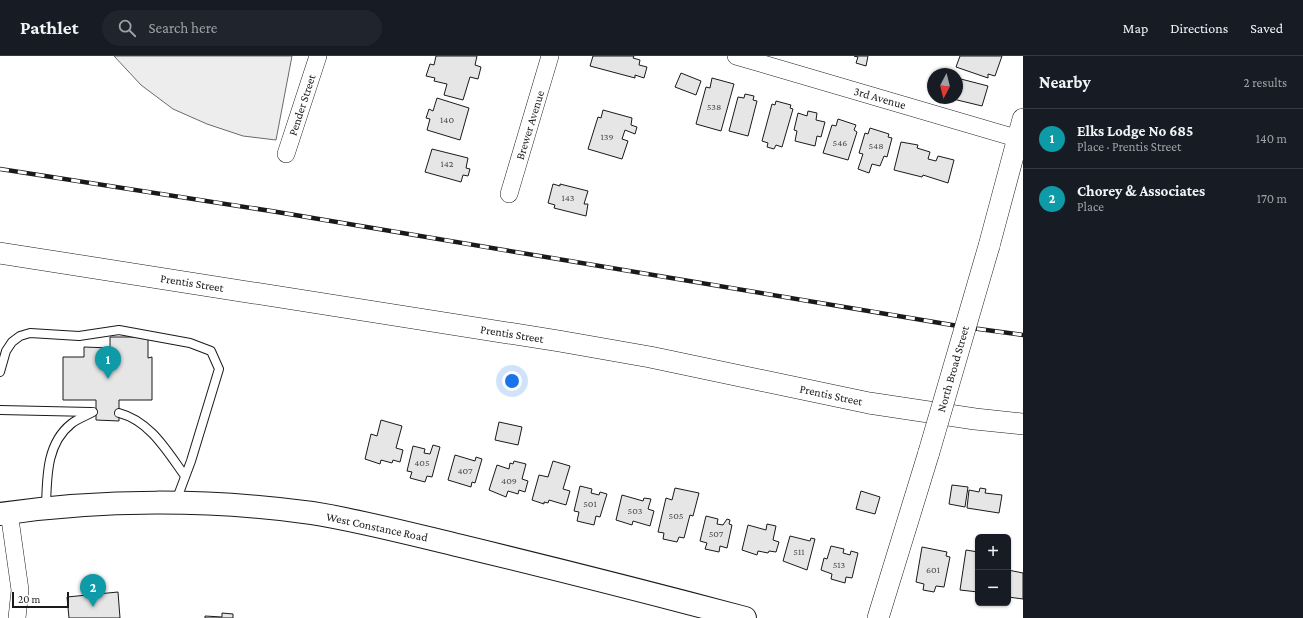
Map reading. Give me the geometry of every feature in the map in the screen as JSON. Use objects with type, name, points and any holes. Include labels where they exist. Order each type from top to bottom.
[{"type":"main road","name":"West Constance Road","points":[[5,513],[100,505],[175,503],[250,506],[313,514],[363,522],[541,565],[746,618]]},
{"type":"street","name":"Pender Street","points":[[286,154],[318,56]]},
{"type":"street","name":"Brewer Avenue","points":[[509,194],[550,56]]},
{"type":"street","name":"3rd Avenue","points":[[736,56],[1020,139]]},
{"type":"street","name":"North Broad Street","points":[[878,618],[929,452],[989,246],[1020,139],[1023,119]]},
{"type":"street","name":"Prentis Street","points":[[0,253],[559,341],[650,357],[869,403],[968,418],[1023,424]]},
{"type":"street","points":[[5,513],[20,590],[18,618]]},
{"type":"lane","points":[[0,372],[6,351],[12,342],[20,336],[30,333],[79,336],[119,330],[202,346],[211,351],[219,368],[175,503]]},
{"type":"lane","points":[[0,410],[95,412],[71,424],[60,436],[54,447],[47,474],[46,509]]},
{"type":"lane","points":[[119,413],[132,416],[158,438],[185,476]]},
{"type":"shaded area","points":[[114,56],[292,56],[276,140],[243,136],[207,124],[173,109],[141,85]]},
{"type":"building","points":[[436,56],[477,56],[475,65],[481,67],[478,79],[470,77],[463,100],[444,95],[447,84],[434,81],[435,78],[426,76],[430,64],[434,65]]},
{"type":"building","points":[[593,56],[634,56],[633,58],[640,60],[639,65],[647,67],[644,78],[635,75],[635,78],[590,66]]},
{"type":"building","points":[[854,56],[868,56],[866,66],[856,63],[858,57]]},
{"type":"building","points":[[960,56],[1002,56],[995,76],[988,74],[988,78],[963,69],[963,68],[956,67]]},
{"type":"building","points":[[681,73],[701,81],[696,95],[675,87]]},
{"type":"building","points":[[712,78],[734,84],[721,131],[696,124],[706,87],[710,88]]},
{"type":"building","points":[[963,80],[988,86],[982,106],[963,101]]},
{"type":"building","points":[[745,94],[754,96],[753,100],[757,101],[748,136],[729,131],[738,97],[744,98]]},
{"type":"building","points":[[437,98],[469,108],[460,140],[427,130],[430,119],[426,118],[429,109],[433,111]]},
{"type":"building","points":[[776,101],[791,105],[790,108],[793,109],[782,147],[776,145],[774,149],[767,147],[768,143],[762,141],[772,104],[775,105]]},
{"type":"building","points":[[603,110],[632,118],[631,125],[637,127],[635,134],[625,130],[622,139],[628,141],[622,159],[588,149],[598,117],[601,118]]},
{"type":"building","points":[[808,111],[817,113],[816,120],[825,122],[821,137],[817,136],[815,146],[795,141],[797,131],[794,130],[798,113],[807,116]]},
{"type":"building","points":[[838,119],[856,125],[854,130],[857,132],[848,160],[823,153],[832,125],[836,126]]},
{"type":"building","points":[[870,128],[889,134],[888,137],[892,138],[887,157],[884,156],[880,166],[872,164],[869,173],[858,169],[863,154],[859,153],[865,133],[868,134]]},
{"type":"building","points":[[901,142],[918,145],[917,148],[930,152],[928,159],[936,161],[938,156],[954,160],[948,183],[923,175],[922,177],[894,170]]},
{"type":"building","points":[[432,149],[468,158],[466,168],[470,169],[468,176],[463,175],[461,182],[425,172]]},
{"type":"building","points":[[553,184],[560,186],[560,184],[588,191],[584,204],[588,204],[586,216],[554,208],[555,205],[548,203]]},
{"type":"building","points":[[110,337],[148,337],[148,358],[152,357],[152,400],[119,400],[119,421],[96,420],[96,400],[63,400],[63,357],[84,357],[84,347],[110,348]]},
{"type":"building","points":[[381,420],[402,426],[396,448],[403,450],[400,462],[393,460],[392,463],[381,460],[380,464],[365,459],[371,434],[377,436]]},
{"type":"building","points":[[499,422],[522,427],[518,445],[495,440]]},
{"type":"building","points":[[433,445],[440,447],[432,477],[427,476],[425,482],[410,478],[412,472],[407,471],[413,446],[425,449],[424,453],[430,454]]},
{"type":"building","points":[[455,455],[475,461],[476,457],[482,459],[475,483],[472,482],[471,487],[448,480]]},
{"type":"building","points":[[514,461],[526,464],[522,479],[528,481],[525,492],[519,490],[518,494],[508,491],[506,497],[489,490],[497,465],[509,469],[510,463],[513,464]]},
{"type":"building","points":[[553,461],[570,466],[563,489],[570,491],[566,505],[549,500],[548,503],[544,502],[544,504],[532,500],[539,475],[548,477]]},
{"type":"building","points":[[952,485],[968,487],[965,507],[949,504]]},
{"type":"building","points":[[580,486],[592,489],[591,493],[599,495],[600,492],[607,494],[600,517],[596,516],[594,525],[577,521],[579,512],[574,511]]},
{"type":"building","points":[[675,488],[699,493],[693,516],[690,515],[684,538],[679,537],[677,542],[663,539],[664,533],[658,532],[666,498],[672,500]]},
{"type":"building","points":[[980,488],[986,489],[985,493],[1002,495],[999,513],[967,508],[969,490],[979,492]]},
{"type":"building","points":[[861,491],[880,497],[875,514],[856,509]]},
{"type":"building","points":[[622,495],[643,501],[644,498],[651,499],[648,509],[654,511],[650,526],[633,521],[632,525],[616,520]]},
{"type":"building","points":[[706,516],[718,519],[717,524],[723,525],[727,519],[730,520],[729,524],[732,525],[727,548],[720,546],[719,552],[705,549],[707,543],[700,541]]},
{"type":"building","points":[[767,524],[776,526],[773,540],[779,542],[776,552],[769,551],[768,553],[758,551],[757,555],[742,550],[748,525],[766,530]]},
{"type":"building","points":[[790,536],[810,541],[811,538],[815,539],[807,570],[783,561]]},
{"type":"building","points":[[831,546],[844,549],[843,553],[850,555],[851,551],[858,553],[852,578],[846,577],[845,583],[831,579],[832,574],[821,570],[824,558],[827,559]]},
{"type":"building","points":[[922,547],[947,552],[946,556],[950,557],[944,587],[936,586],[934,592],[923,590],[924,584],[916,582]]},
{"type":"building","points":[[966,550],[975,552],[975,592],[960,590]]},
{"type":"building","points":[[1011,571],[1023,573],[1023,599],[1011,597]]},
{"type":"building","points":[[118,592],[120,618],[69,618],[67,597]]},
{"type":"building","points":[[222,613],[233,614],[233,618],[205,618],[205,616],[222,617]]},
{"type":"railway","points":[[0,169],[271,211],[964,327],[1023,335]]},
{"type":"place","name":"Elks Lodge No 685","points":[[108,379]]},
{"type":"place","name":"Chorey & Associates","points":[[93,607]]}]
